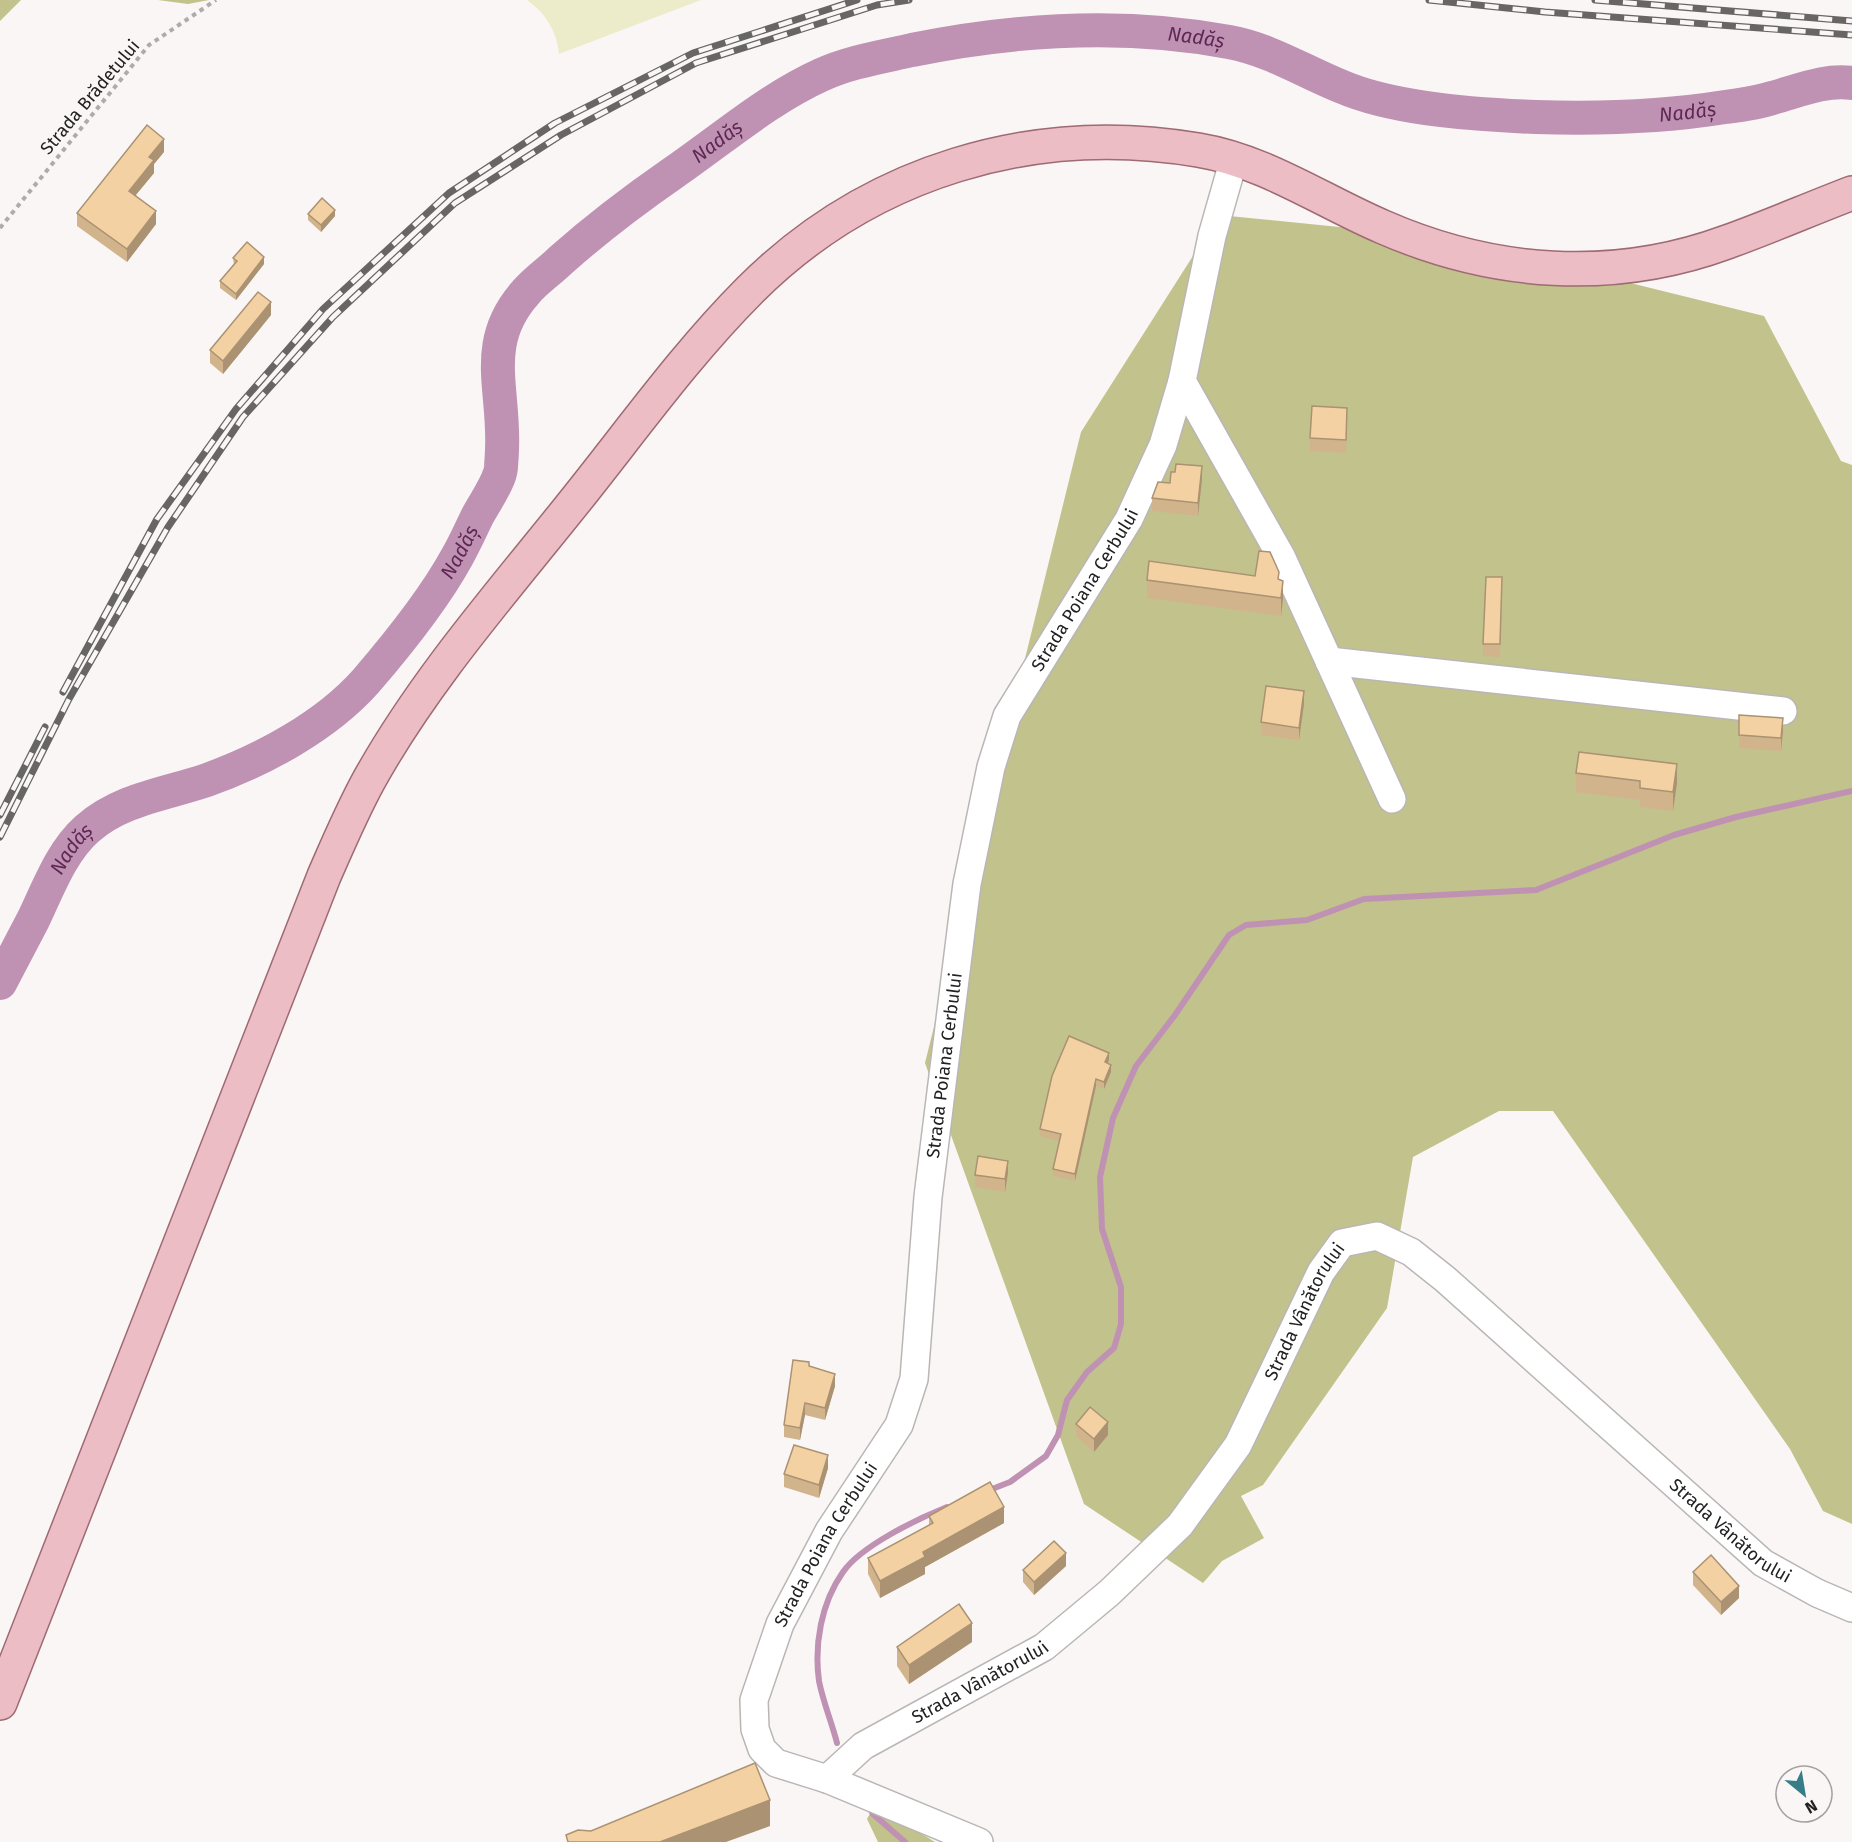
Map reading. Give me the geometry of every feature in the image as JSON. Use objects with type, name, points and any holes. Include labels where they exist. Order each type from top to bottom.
[{"type":"main road","points":[[0,1704],[339,842],[368,783],[412,712],[540,545],[702,345],[753,287],[812,236],[880,194],[959,162],[1019,148],[1057,143],[1143,143],[1202,150],[1234,159],[1329,200],[1377,225],[1434,247],[1513,267],[1586,270],[1648,264],[1726,243],[1852,193]]},
{"type":"street","name":"Strada Poiana Cerbului","points":[[979,1842],[827,1779],[765,1768],[762,1749],[754,1729],[754,1700],[780,1624],[829,1531],[899,1425],[914,1379],[928,1197],[963,914],[991,767],[1007,716],[1129,519],[1162,445],[1182,381],[1212,236],[1234,159]]},
{"type":"street","points":[[1182,381],[1282,558],[1392,799]]},
{"type":"street","points":[[1329,661],[1783,711]]},
{"type":"street","name":"Strada Vânătorului","points":[[827,1779],[863,1746],[1044,1647],[1109,1593],[1180,1525],[1238,1445],[1321,1272],[1342,1243],[1377,1236],[1411,1252],[1445,1279],[1763,1563],[1817,1593],[1852,1608]]},
{"type":"path","name":"Strada Brădetului","points":[[0,228],[149,45],[216,0]]},
{"type":"green space","points":[[0,0],[21,0],[0,21]]},
{"type":"green space","points":[[158,0],[209,0],[188,4]]},
{"type":"green space","points":[[527,0],[701,0],[559,54],[556,38],[545,17]]},
{"type":"green space","points":[[1219,215],[1448,238],[1764,316],[1841,461],[1852,465],[1852,1524],[1823,1511],[1790,1449],[1553,1111],[1499,1111],[1413,1157],[1387,1308],[1263,1485],[1241,1496],[1264,1538],[1222,1561],[1203,1583],[1084,1504],[925,1063],[1081,432]]},
{"type":"green space","points":[[879,1808],[935,1842],[878,1842],[867,1819],[871,1812]]},
{"type":"building","points":[[147,125],[164,139],[149,157],[154,160],[129,191],[156,211],[127,249],[77,213]]},
{"type":"building","points":[[322,198],[335,210],[321,225],[308,214]]},
{"type":"building","points":[[247,242],[264,257],[236,294],[220,281],[237,261],[233,258]]},
{"type":"building","points":[[258,292],[271,302],[223,361],[210,350]]},
{"type":"building","points":[[1312,406],[1347,408],[1346,440],[1310,438]]},
{"type":"building","points":[[1176,464],[1202,466],[1198,503],[1152,498],[1158,482],[1170,483],[1171,472],[1175,472]]},
{"type":"building","points":[[1259,551],[1270,552],[1279,572],[1278,579],[1283,581],[1281,598],[1147,580],[1149,561],[1255,576]]},
{"type":"building","points":[[1486,577],[1502,577],[1500,644],[1483,644]]},
{"type":"building","points":[[1266,686],[1304,691],[1299,728],[1261,722]]},
{"type":"building","points":[[1739,715],[1783,718],[1781,738],[1739,735]]},
{"type":"building","points":[[1579,752],[1677,764],[1673,792],[1640,788],[1640,781],[1576,773]]},
{"type":"building","points":[[1069,1036],[1109,1053],[1105,1062],[1111,1065],[1104,1082],[1096,1079],[1075,1174],[1053,1169],[1061,1134],[1040,1129],[1052,1076]]},
{"type":"building","points":[[978,1156],[1008,1161],[1005,1179],[975,1175]]},
{"type":"building","points":[[793,1360],[809,1362],[809,1366],[835,1374],[825,1408],[805,1403],[800,1428],[784,1425]]},
{"type":"building","points":[[1090,1407],[1108,1422],[1094,1439],[1076,1424]]},
{"type":"building","points":[[794,1445],[828,1455],[819,1485],[784,1474]]},
{"type":"building","points":[[990,1482],[1004,1507],[923,1552],[925,1557],[880,1581],[868,1558],[933,1523],[929,1516]]},
{"type":"building","points":[[1054,1541],[1066,1553],[1034,1582],[1023,1570]]},
{"type":"building","points":[[1711,1555],[1739,1586],[1721,1602],[1693,1572]]},
{"type":"building","points":[[959,1604],[972,1623],[909,1665],[897,1647]]},
{"type":"building","points":[[755,1763],[770,1800],[660,1842],[568,1842],[566,1835],[578,1830],[591,1831]]},
{"type":"waterway","name":"Nadăș","points":[[0,983],[62,860],[87,829],[100,819],[129,804],[228,772],[271,752],[313,727],[332,713],[366,681],[414,621],[448,573],[498,478],[502,449],[499,348],[503,330],[512,311],[530,288],[588,237],[644,194],[764,108],[821,75],[865,60],[951,43],[1030,33],[1110,30],[1150,32],[1229,42],[1261,51],[1335,84],[1371,97],[1417,107],[1490,115],[1583,118],[1678,113],[1754,103],[1822,84],[1852,83]]},
{"type":"waterway","points":[[987,1491],[1010,1482],[1046,1456],[1058,1435],[1067,1400],[1087,1372],[1114,1348],[1121,1324],[1121,1287],[1102,1229],[1100,1177],[1113,1118],[1136,1066],[1175,1015],[1229,935],[1246,925],[1307,920],[1364,899],[1536,890],[1674,835],[1736,817],[1852,791]]},
{"type":"waterway","points":[[837,1743],[821,1689],[818,1667],[821,1625],[835,1584],[851,1562],[876,1543],[947,1507]]},
{"type":"waterway","points":[[869,1807],[873,1814],[905,1842]]},
{"type":"railway","points":[[63,692],[157,519],[236,409],[323,309],[449,193],[555,123],[693,53],[857,0]]},
{"type":"railway","points":[[0,837],[69,699],[168,527],[243,417],[333,317],[455,203],[561,135],[696,63],[877,5],[909,0]]},
{"type":"railway","points":[[1429,0],[1545,12],[1852,35]]},
{"type":"railway","points":[[1595,0],[1852,21]]},
{"type":"railway","points":[[0,815],[45,727]]}]
